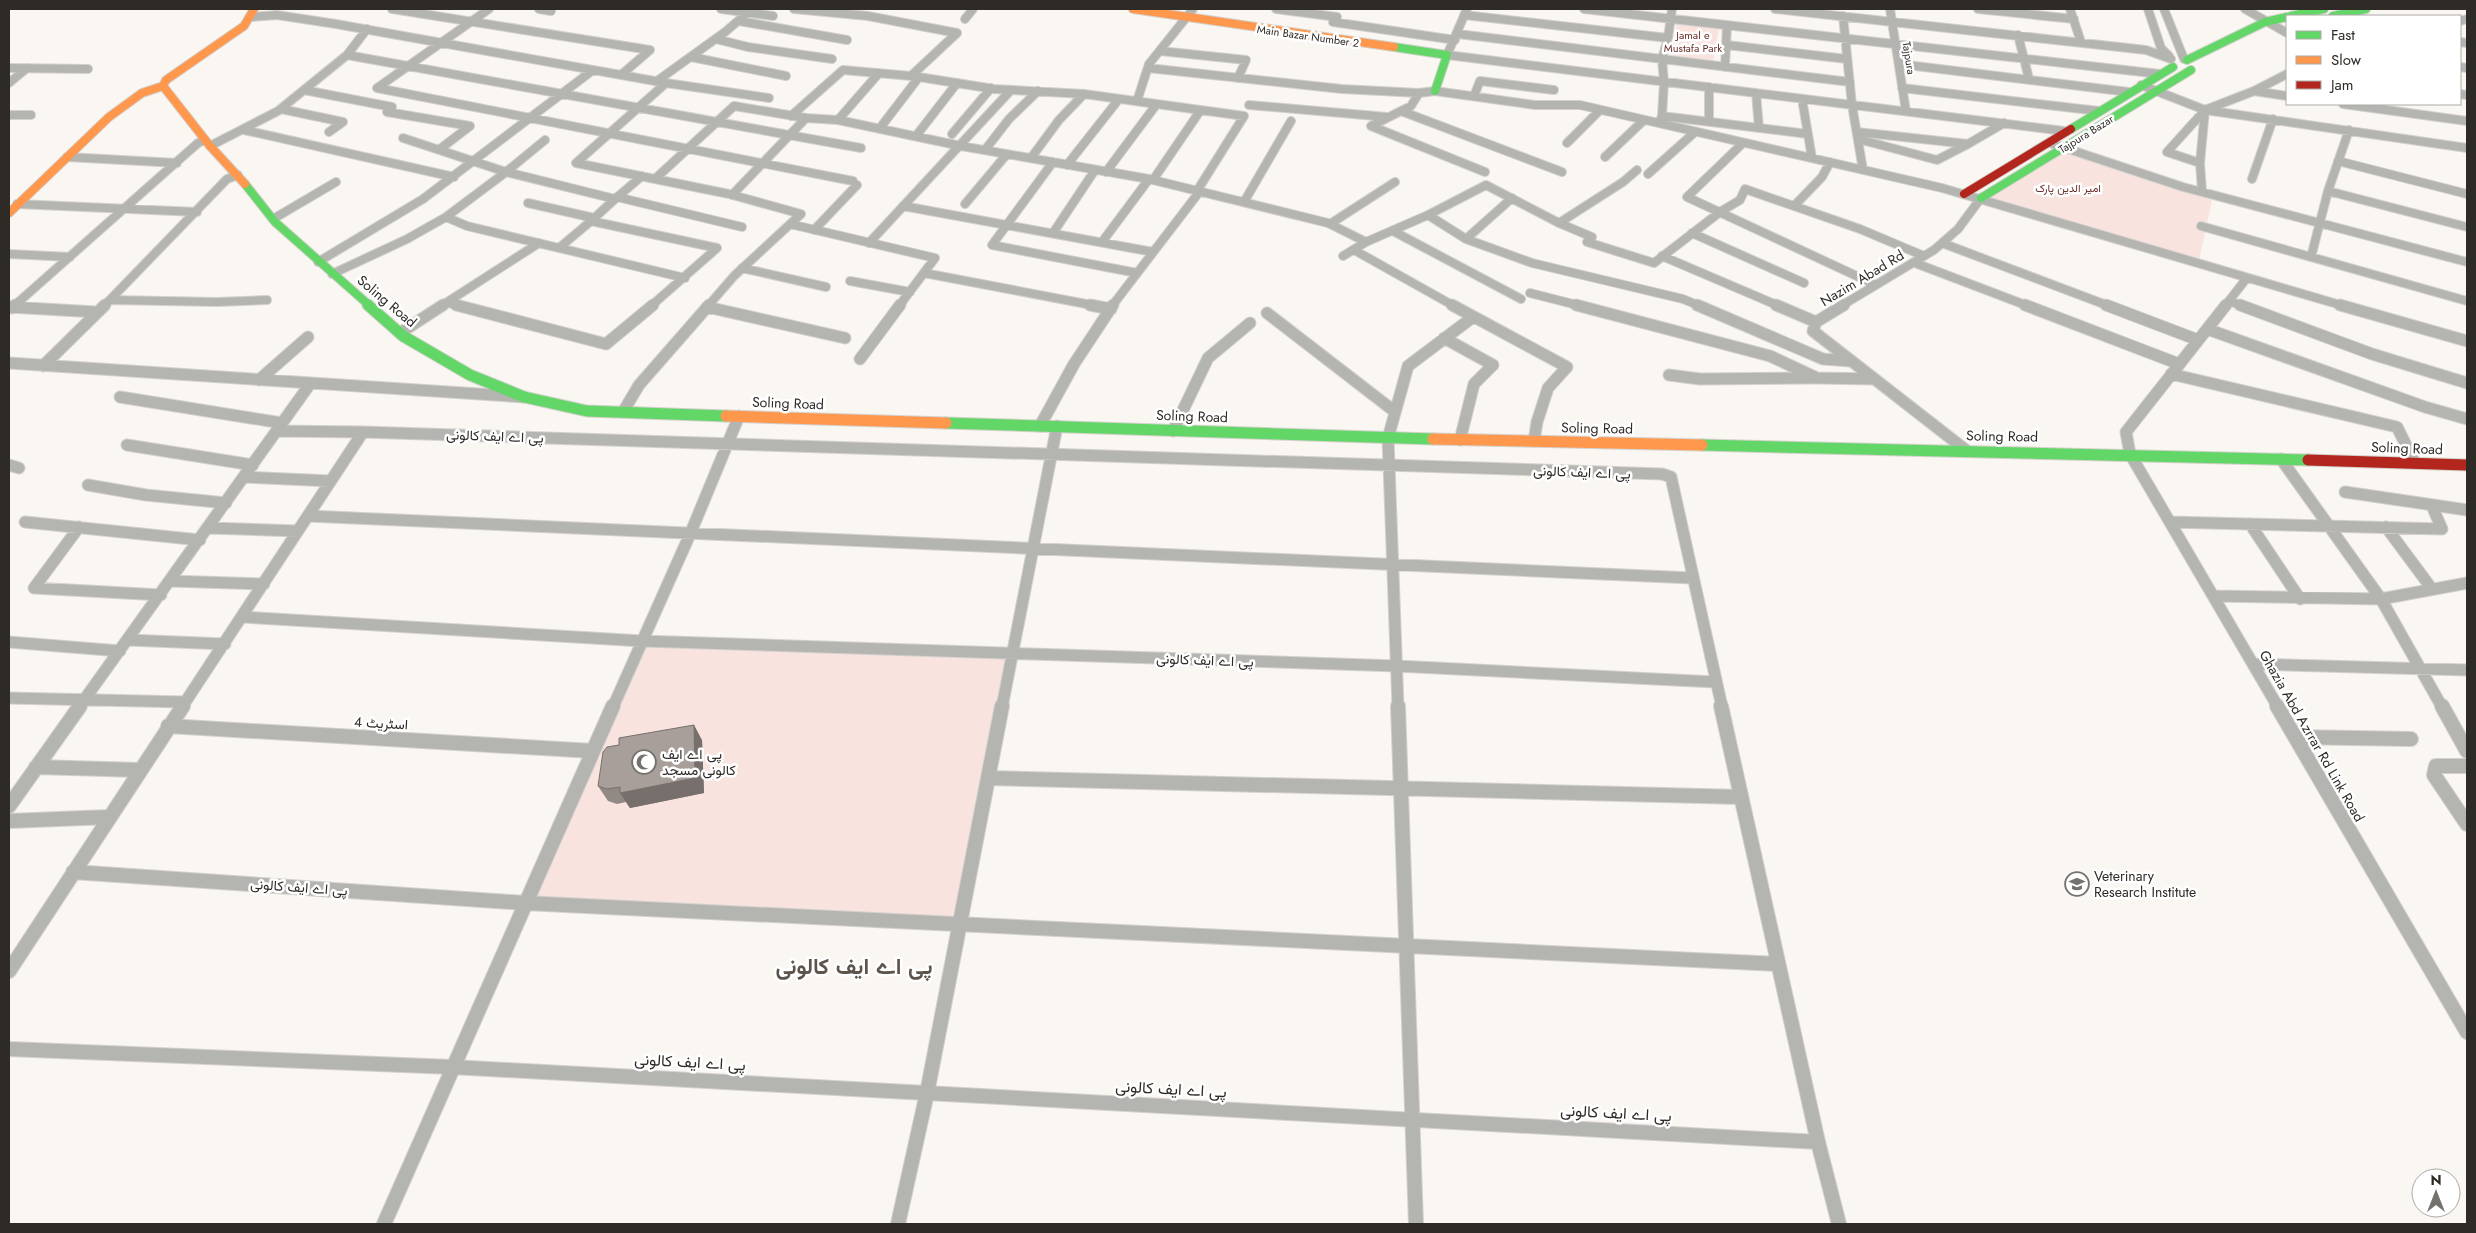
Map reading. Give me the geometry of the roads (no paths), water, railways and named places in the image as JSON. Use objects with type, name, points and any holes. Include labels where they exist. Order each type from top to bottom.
[{"type":"street","points":[[392,9],[650,50],[621,75]]},
{"type":"street","points":[[489,9],[377,88],[610,132],[855,183],[814,230]]},
{"type":"street","points":[[539,9],[551,11]]},
{"type":"street","points":[[721,9],[751,10],[773,16]]},
{"type":"street","points":[[794,9],[868,16],[957,34],[915,77],[880,128]]},
{"type":"street","points":[[966,20],[973,9]]},
{"type":"street","name":"Main Bazar Number 2","points":[[1133,9],[1190,13],[1447,55]]},
{"type":"street","points":[[1276,9],[1335,20],[1456,37],[1662,59],[1850,82]]},
{"type":"street","points":[[1584,9],[2024,57],[2160,74]]},
{"type":"street","points":[[1660,119],[1664,82],[1662,59],[1668,38],[1672,9]]},
{"type":"street","points":[[1775,9],[2151,50],[2172,63],[2189,64],[2164,9]]},
{"type":"street","name":"Tajpura","points":[[1890,9],[1906,111]]},
{"type":"street","points":[[1978,9],[2074,19]]},
{"type":"street","points":[[2070,9],[2080,42]]},
{"type":"street","points":[[2148,9],[2161,48],[2172,63]]},
{"type":"street","points":[[2245,9],[2265,22],[2284,30]]},
{"type":"street","points":[[2296,15],[2324,9]]},
{"type":"street","points":[[2338,15],[2366,9]]},
{"type":"street","points":[[623,412],[639,385],[707,306],[742,268],[801,214],[732,195],[576,163],[638,107],[662,82],[751,10]]},
{"type":"street","points":[[1435,91],[1447,55],[1466,12],[1668,38]]},
{"type":"street","points":[[9,213],[109,117],[132,99],[150,89],[163,86],[170,77],[244,26],[252,13],[367,29],[621,75],[769,98]]},
{"type":"street","points":[[1137,101],[1148,68],[1190,13]]},
{"type":"street","points":[[1843,16],[1852,105],[1864,170]]},
{"type":"street","name":"Tajpura Bazar","points":[[1981,198],[2157,92],[2189,64],[2265,22],[2286,17]]},
{"type":"street","points":[[739,21],[847,40]]},
{"type":"street","points":[[1726,67],[1727,25]]},
{"type":"street","points":[[11,307],[198,143],[208,143],[244,130],[281,109],[347,55],[367,29]]},
{"type":"street","name":"Tajpura Bazar","points":[[2189,64],[2284,30]]},
{"type":"street","points":[[2018,35],[2029,79]]},
{"type":"street","points":[[716,39],[748,47],[832,59]]},
{"type":"street","points":[[1727,45],[1848,59]]},
{"type":"street","points":[[1160,50],[1246,60],[1238,78]]},
{"type":"street","points":[[347,55],[862,148]]},
{"type":"street","points":[[1447,55],[1557,80]]},
{"type":"street","points":[[691,57],[786,76]]},
{"type":"street","name":"Tajpura Bazar","points":[[1964,194],[2050,142],[2064,131],[2160,74],[2172,63]]},
{"type":"street","points":[[1899,64],[2129,92]]},
{"type":"street","points":[[9,68],[88,69]]},
{"type":"street","points":[[9,83],[26,68]]},
{"type":"street","points":[[1148,68],[1342,89],[1419,93],[1435,91],[1550,105],[1580,106],[1644,120],[1709,121],[1808,134]]},
{"type":"street","points":[[318,262],[424,199],[593,70]]},
{"type":"street","points":[[791,116],[843,70],[915,77],[1011,90],[1084,94],[1244,116],[1198,191],[1111,309],[1056,392],[1040,426]]},
{"type":"street","points":[[838,120],[880,73]]},
{"type":"street","points":[[2200,163],[2167,152],[2205,110],[2254,91],[2286,75]]},
{"type":"street","points":[[1550,105],[1557,80]]},
{"type":"street","points":[[1474,96],[1480,81],[1664,82],[2064,131]]},
{"type":"street","points":[[916,136],[957,83]]},
{"type":"street","points":[[2141,85],[2205,110],[2467,148]]},
{"type":"street","name":"Soling Road","points":[[163,86],[208,143],[238,175],[273,219],[318,262],[400,334],[470,376],[524,397],[587,411],[1388,438],[1968,450],[2467,464]]},
{"type":"street","points":[[1709,87],[1709,121]]},
{"type":"street","points":[[952,134],[991,88]]},
{"type":"street","points":[[1902,88],[2099,111]]},
{"type":"street","points":[[304,90],[392,107],[387,112],[470,126],[440,149]]},
{"type":"street","points":[[869,243],[961,146],[982,118],[1011,90]]},
{"type":"street","points":[[985,150],[1009,119],[1038,91]]},
{"type":"street","points":[[2254,91],[2286,96]]},
{"type":"street","points":[[1419,93],[1411,106],[1371,126],[1485,172]]},
{"type":"street","points":[[1756,93],[1759,128]]},
{"type":"street","points":[[1031,158],[1060,120],[1084,94]]},
{"type":"street","points":[[1067,165],[1119,99]]},
{"type":"street","points":[[1802,99],[1812,158]]},
{"type":"street","points":[[1106,172],[1156,105]]},
{"type":"street","points":[[1249,105],[1389,117]]},
{"type":"street","points":[[2350,105],[2467,121]]},
{"type":"street","points":[[655,179],[734,106],[791,116],[838,120],[961,146],[1151,180],[1330,224],[1366,242]]},
{"type":"street","points":[[281,109],[344,122],[330,132]]},
{"type":"street","points":[[1402,110],[1562,172]]},
{"type":"street","points":[[1567,143],[1600,110]]},
{"type":"street","points":[[2202,191],[2200,163],[2205,110]]},
{"type":"street","points":[[1102,242],[1151,180],[1200,111]]},
{"type":"street","points":[[9,115],[31,115]]},
{"type":"street","points":[[732,195],[806,118]]},
{"type":"street","points":[[1660,119],[1695,132],[1981,198],[2246,279],[2467,341]]},
{"type":"street","points":[[1605,157],[1644,120]]},
{"type":"street","points":[[2252,178],[2273,120]]},
{"type":"street","points":[[1244,202],[1291,121]]},
{"type":"street","points":[[1857,136],[1937,160],[2004,123]]},
{"type":"street","points":[[244,130],[454,177]]},
{"type":"street","points":[[2311,257],[2328,191],[2348,130]]},
{"type":"street","points":[[1648,174],[1695,132]]},
{"type":"street","points":[[1857,136],[1968,144]]},
{"type":"street","points":[[403,138],[506,172],[742,227]]},
{"type":"street","points":[[332,274],[407,239],[446,217],[465,205],[545,140]]},
{"type":"street","points":[[1743,142],[1687,197],[1876,285]]},
{"type":"street","points":[[2050,142],[2063,149],[2202,191],[2467,262]]},
{"type":"street","points":[[965,204],[1007,154]]},
{"type":"street","points":[[67,157],[177,163]]},
{"type":"street","points":[[2338,161],[2467,194]]},
{"type":"street","points":[[1054,162],[992,245],[1137,273]]},
{"type":"street","points":[[1794,206],[1822,177],[1830,162]]},
{"type":"street","points":[[1053,233],[1095,170]]},
{"type":"street","points":[[1559,223],[1623,182],[1637,170]]},
{"type":"street","points":[[43,366],[96,312],[112,300],[227,179],[238,175]]},
{"type":"street","points":[[559,248],[642,176]]},
{"type":"street","points":[[273,219],[336,182]]},
{"type":"street","points":[[1330,224],[1395,182]]},
{"type":"street","points":[[1343,256],[1366,242],[1428,215],[1486,184],[1559,223],[1592,237],[1587,242],[1654,263],[1720,212],[1740,200],[1745,189],[1860,229],[1924,256]]},
{"type":"street","points":[[2328,191],[2467,227]]},
{"type":"street","points":[[1466,239],[1512,198]]},
{"type":"street","name":"Nazim Abad Rd","points":[[1968,450],[1850,361],[1814,331],[1816,322],[1915,263],[1942,243],[1981,198]]},
{"type":"street","points":[[448,303],[606,344],[685,278],[717,248],[592,220],[528,203]]},
{"type":"street","points":[[17,204],[197,212]]},
{"type":"street","points":[[903,206],[1153,252]]},
{"type":"street","points":[[1428,215],[1466,239],[1532,263],[1683,299],[1824,359],[1850,361]]},
{"type":"street","points":[[446,217],[467,226],[685,278]]},
{"type":"street","points":[[790,224],[935,258],[860,359]]},
{"type":"street","points":[[2201,226],[2467,301]]},
{"type":"street","points":[[1393,231],[1521,299]]},
{"type":"street","points":[[1692,233],[1804,283]]},
{"type":"street","points":[[1942,243],[2198,340]]},
{"type":"street","points":[[400,334],[539,244]]},
{"type":"street","points":[[1354,250],[1567,367],[1548,388],[1537,422],[1534,442]]},
{"type":"street","points":[[9,254],[70,256]]},
{"type":"street","points":[[1662,256],[1816,322]]},
{"type":"street","points":[[1915,263],[2179,364]]},
{"type":"street","points":[[742,268],[826,287]]},
{"type":"street","points":[[924,273],[1111,309]]},
{"type":"street","points":[[2130,454],[2126,432],[2246,279]]},
{"type":"street","points":[[850,281],[910,292]]},
{"type":"street","points":[[1530,293],[1770,356],[1817,378]]},
{"type":"street","points":[[112,300],[217,302],[267,300]]},
{"type":"street","points":[[2229,301],[2372,354],[2467,384]]},
{"type":"street","points":[[707,306],[845,338]]},
{"type":"street","points":[[11,307],[96,312]]},
{"type":"street","points":[[1267,312],[1394,411]]},
{"type":"street","points":[[1416,1224],[1388,438],[1408,366],[1473,317]]},
{"type":"street","points":[[1173,431],[1208,358],[1250,323]]},
{"type":"street","points":[[2207,329],[2425,407],[2467,419]]},
{"type":"street","points":[[259,380],[308,337]]},
{"type":"street","points":[[1444,338],[1493,365],[1474,384],[1460,440]]},
{"type":"street","points":[[10,365],[524,397]]},
{"type":"street","points":[[2171,374],[2397,427],[2415,463]]},
{"type":"street","points":[[1669,375],[1700,379],[1874,379]]},
{"type":"street","points":[[9,806],[310,384]]},
{"type":"street","name":"پی اے ایف کالونی","points":[[120,397],[279,427],[363,432],[729,442],[1667,475],[1671,477],[1818,1142],[1839,1224]]},
{"type":"street","points":[[384,1224],[452,1067],[691,532],[739,416]]},
{"type":"street","points":[[898,1224],[927,1093],[1057,426]]},
{"type":"street","points":[[9,970],[363,432]]},
{"type":"street","points":[[127,445],[253,465]]},
{"type":"street","name":"Ghazia Abd Azrrar Rd Link Road","points":[[2130,454],[2467,1032]]},
{"type":"street","points":[[2281,459],[2381,600],[2467,751]]},
{"type":"street","points":[[9,464],[19,468]]},
{"type":"street","points":[[244,477],[331,481]]},
{"type":"street","points":[[88,485],[146,495],[226,503]]},
{"type":"street","points":[[2345,492],[2467,510]]},
{"type":"street","points":[[2170,522],[2442,529],[2432,506]]},
{"type":"street","points":[[308,516],[1692,578]]},
{"type":"street","points":[[25,522],[200,540]]},
{"type":"street","points":[[2250,524],[2300,599]]},
{"type":"street","points":[[79,527],[34,588],[161,595]]},
{"type":"street","points":[[2386,527],[2432,589]]},
{"type":"street","points":[[209,528],[298,531]]},
{"type":"street","points":[[170,582],[264,584]]},
{"type":"street","points":[[2212,596],[2381,600],[2467,583]]},
{"type":"street","name":"پی اے ایف کالونی","points":[[242,616],[642,640],[1396,666],[1715,682]]},
{"type":"street","points":[[128,640],[224,644]]},
{"type":"street","points":[[9,642],[120,651]]},
{"type":"street","points":[[2253,664],[2467,670]]},
{"type":"street","points":[[9,698],[185,702]]},
{"type":"street","name":"اسٹریٹ 4","points":[[168,726],[593,751]]},
{"type":"street","points":[[2295,736],[2410,739]]},
{"type":"street","points":[[36,766],[139,770]]},
{"type":"street","points":[[2467,766],[2436,766],[2434,775],[2467,824]]},
{"type":"street","points":[[989,778],[1741,797]]},
{"type":"street","points":[[9,821],[110,817]]},
{"type":"street","name":"پی اے ایف کالونی","points":[[73,872],[525,903],[1778,964]]},
{"type":"street","name":"پی اے ایف کالونی","points":[[9,1049],[452,1067],[1818,1142]]},
{"type":"place","name":"پی اے ایف کالونی مسجد","points":[[644,762]]},
{"type":"place","name":"Veterinary Research Institute","points":[[2077,884]]},
{"type":"district","name":"پی اے ایف کالونی","points":[[854,966]]},
{"type":"park label","name":"Jamal e Mustafa Park","points":[[1693,41]]},
{"type":"park label","name":"امیر الدین پارک","points":[[2068,188]]}]
